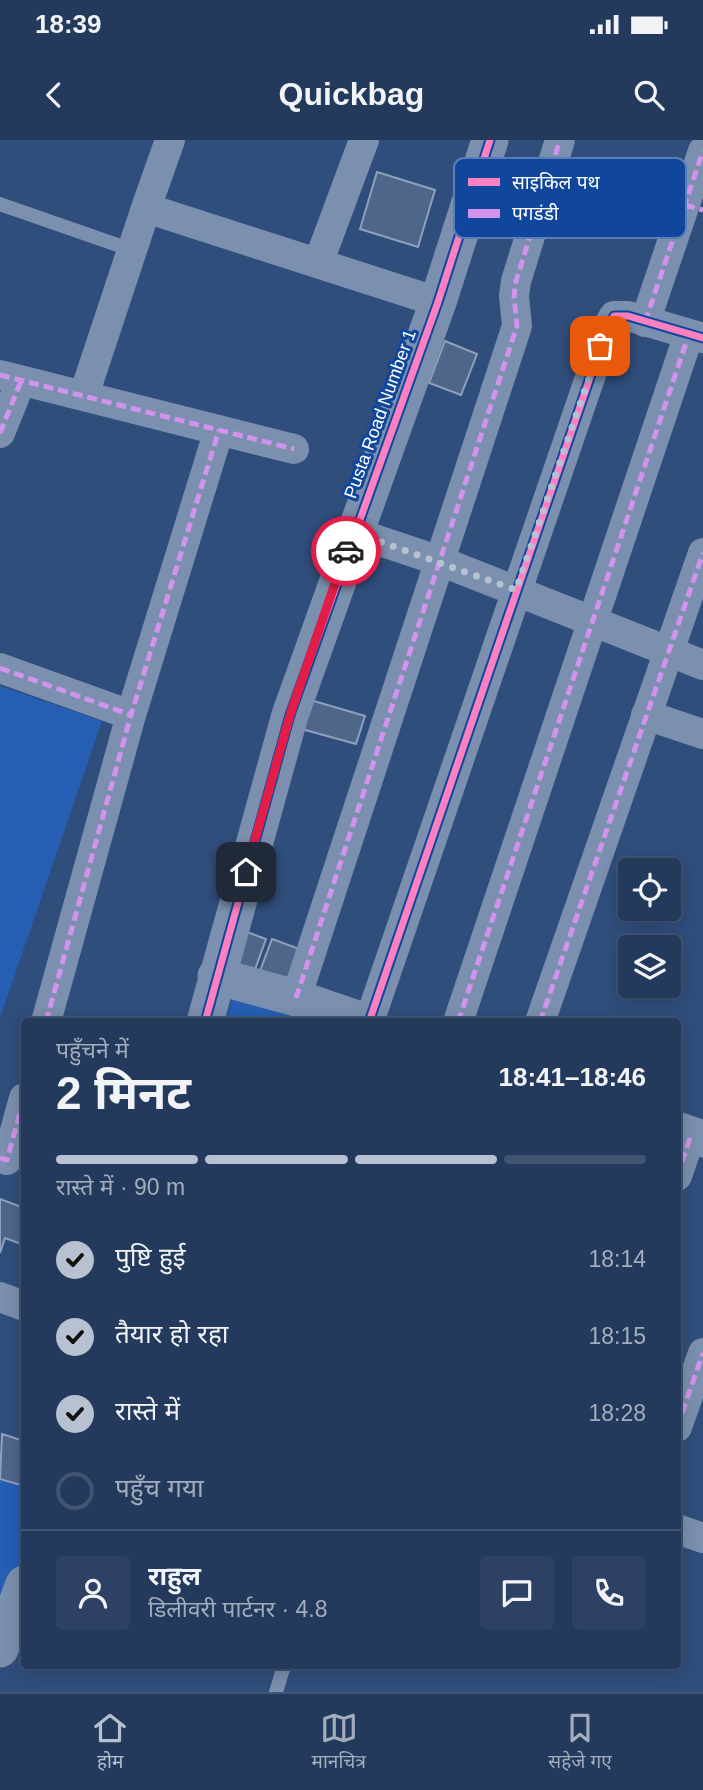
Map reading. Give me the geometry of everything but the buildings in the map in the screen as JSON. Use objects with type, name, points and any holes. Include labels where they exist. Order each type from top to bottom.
[{"type":"street","points":[[84,395],[170,140]]},
{"type":"street","points":[[319,261],[364,140]]},
{"type":"street","name":"Pusta Road Number 1","points":[[484,158],[490,140]]},
{"type":"street","points":[[555,158],[561,140]]},
{"type":"street","points":[[686,226],[694,207],[703,151]]},
{"type":"street","points":[[146,208],[319,261],[438,302]]},
{"type":"street","name":"Pusta Road Number 1","points":[[206,1018],[290,715],[459,238]]},
{"type":"street","points":[[296,998],[517,326],[514,296],[516,281],[530,238]]},
{"type":"street","points":[[645,322],[681,238]]},
{"type":"street","points":[[369,1018],[607,328],[614,316],[628,316],[696,336],[592,623],[459,1018]]},
{"type":"street","points":[[0,433],[11,378],[294,449]]},
{"type":"street","points":[[47,1018],[131,715],[219,430]]},
{"type":"street","points":[[353,532],[440,561],[703,665]]},
{"type":"street","points":[[541,1018],[646,715],[697,587],[703,553]]},
{"type":"street","points":[[0,668],[131,715]]},
{"type":"street","points":[[646,715],[703,734]]},
{"type":"street","points":[[216,976],[356,1018]]},
{"type":"street","points":[[0,1158],[7,1160],[21,1109]]},
{"type":"street","points":[[681,1163],[690,1135]]},
{"type":"street","points":[[0,1297],[21,1305]]},
{"type":"street","points":[[681,1416],[703,1353]]},
{"type":"street","points":[[681,1531],[703,1538]]},
{"type":"street","points":[[0,1649],[21,1592]]},
{"type":"lane","points":[[0,204],[132,250]]},
{"type":"lane","points":[[276,1692],[283,1669]]},
{"type":"shaded area","points":[[0,686],[102,721],[0,1018]]},
{"type":"shaded area","points":[[237,984],[347,1018],[226,1018]]},
{"type":"shaded area","points":[[0,1476],[21,1484],[21,1588],[0,1641]]},
{"type":"marked path","points":[[554,158],[560,140]]},
{"type":"marked path","points":[[686,201],[703,151]]},
{"type":"marked path","points":[[686,205],[703,210]]},
{"type":"marked path","points":[[296,998],[517,326],[514,296],[516,281],[529,238]]},
{"type":"marked path","points":[[645,322],[673,238]]},
{"type":"marked path","points":[[459,1018],[689,334]]},
{"type":"marked path","points":[[0,375],[294,449]]},
{"type":"marked path","points":[[0,433],[21,381]]},
{"type":"marked path","points":[[47,1018],[131,715],[219,430]]},
{"type":"marked path","points":[[541,1018],[703,553]]},
{"type":"marked path","points":[[0,668],[131,715]]},
{"type":"marked path","points":[[0,1158],[7,1160],[21,1109]]},
{"type":"marked path","points":[[681,1164],[691,1135]]},
{"type":"marked path","points":[[681,1416],[703,1353]]},
{"type":"cycle path","points":[[484,158],[490,140]]},
{"type":"cycle path","points":[[206,1018],[290,715],[459,238]]},
{"type":"cycle path","points":[[370,1018],[607,328],[614,316],[628,316],[703,338]]},
{"type":"way so far","points":[[346,551],[353,532],[516,590],[600,346]]},
{"type":"route","points":[[246,872],[290,715],[346,551]]}]
